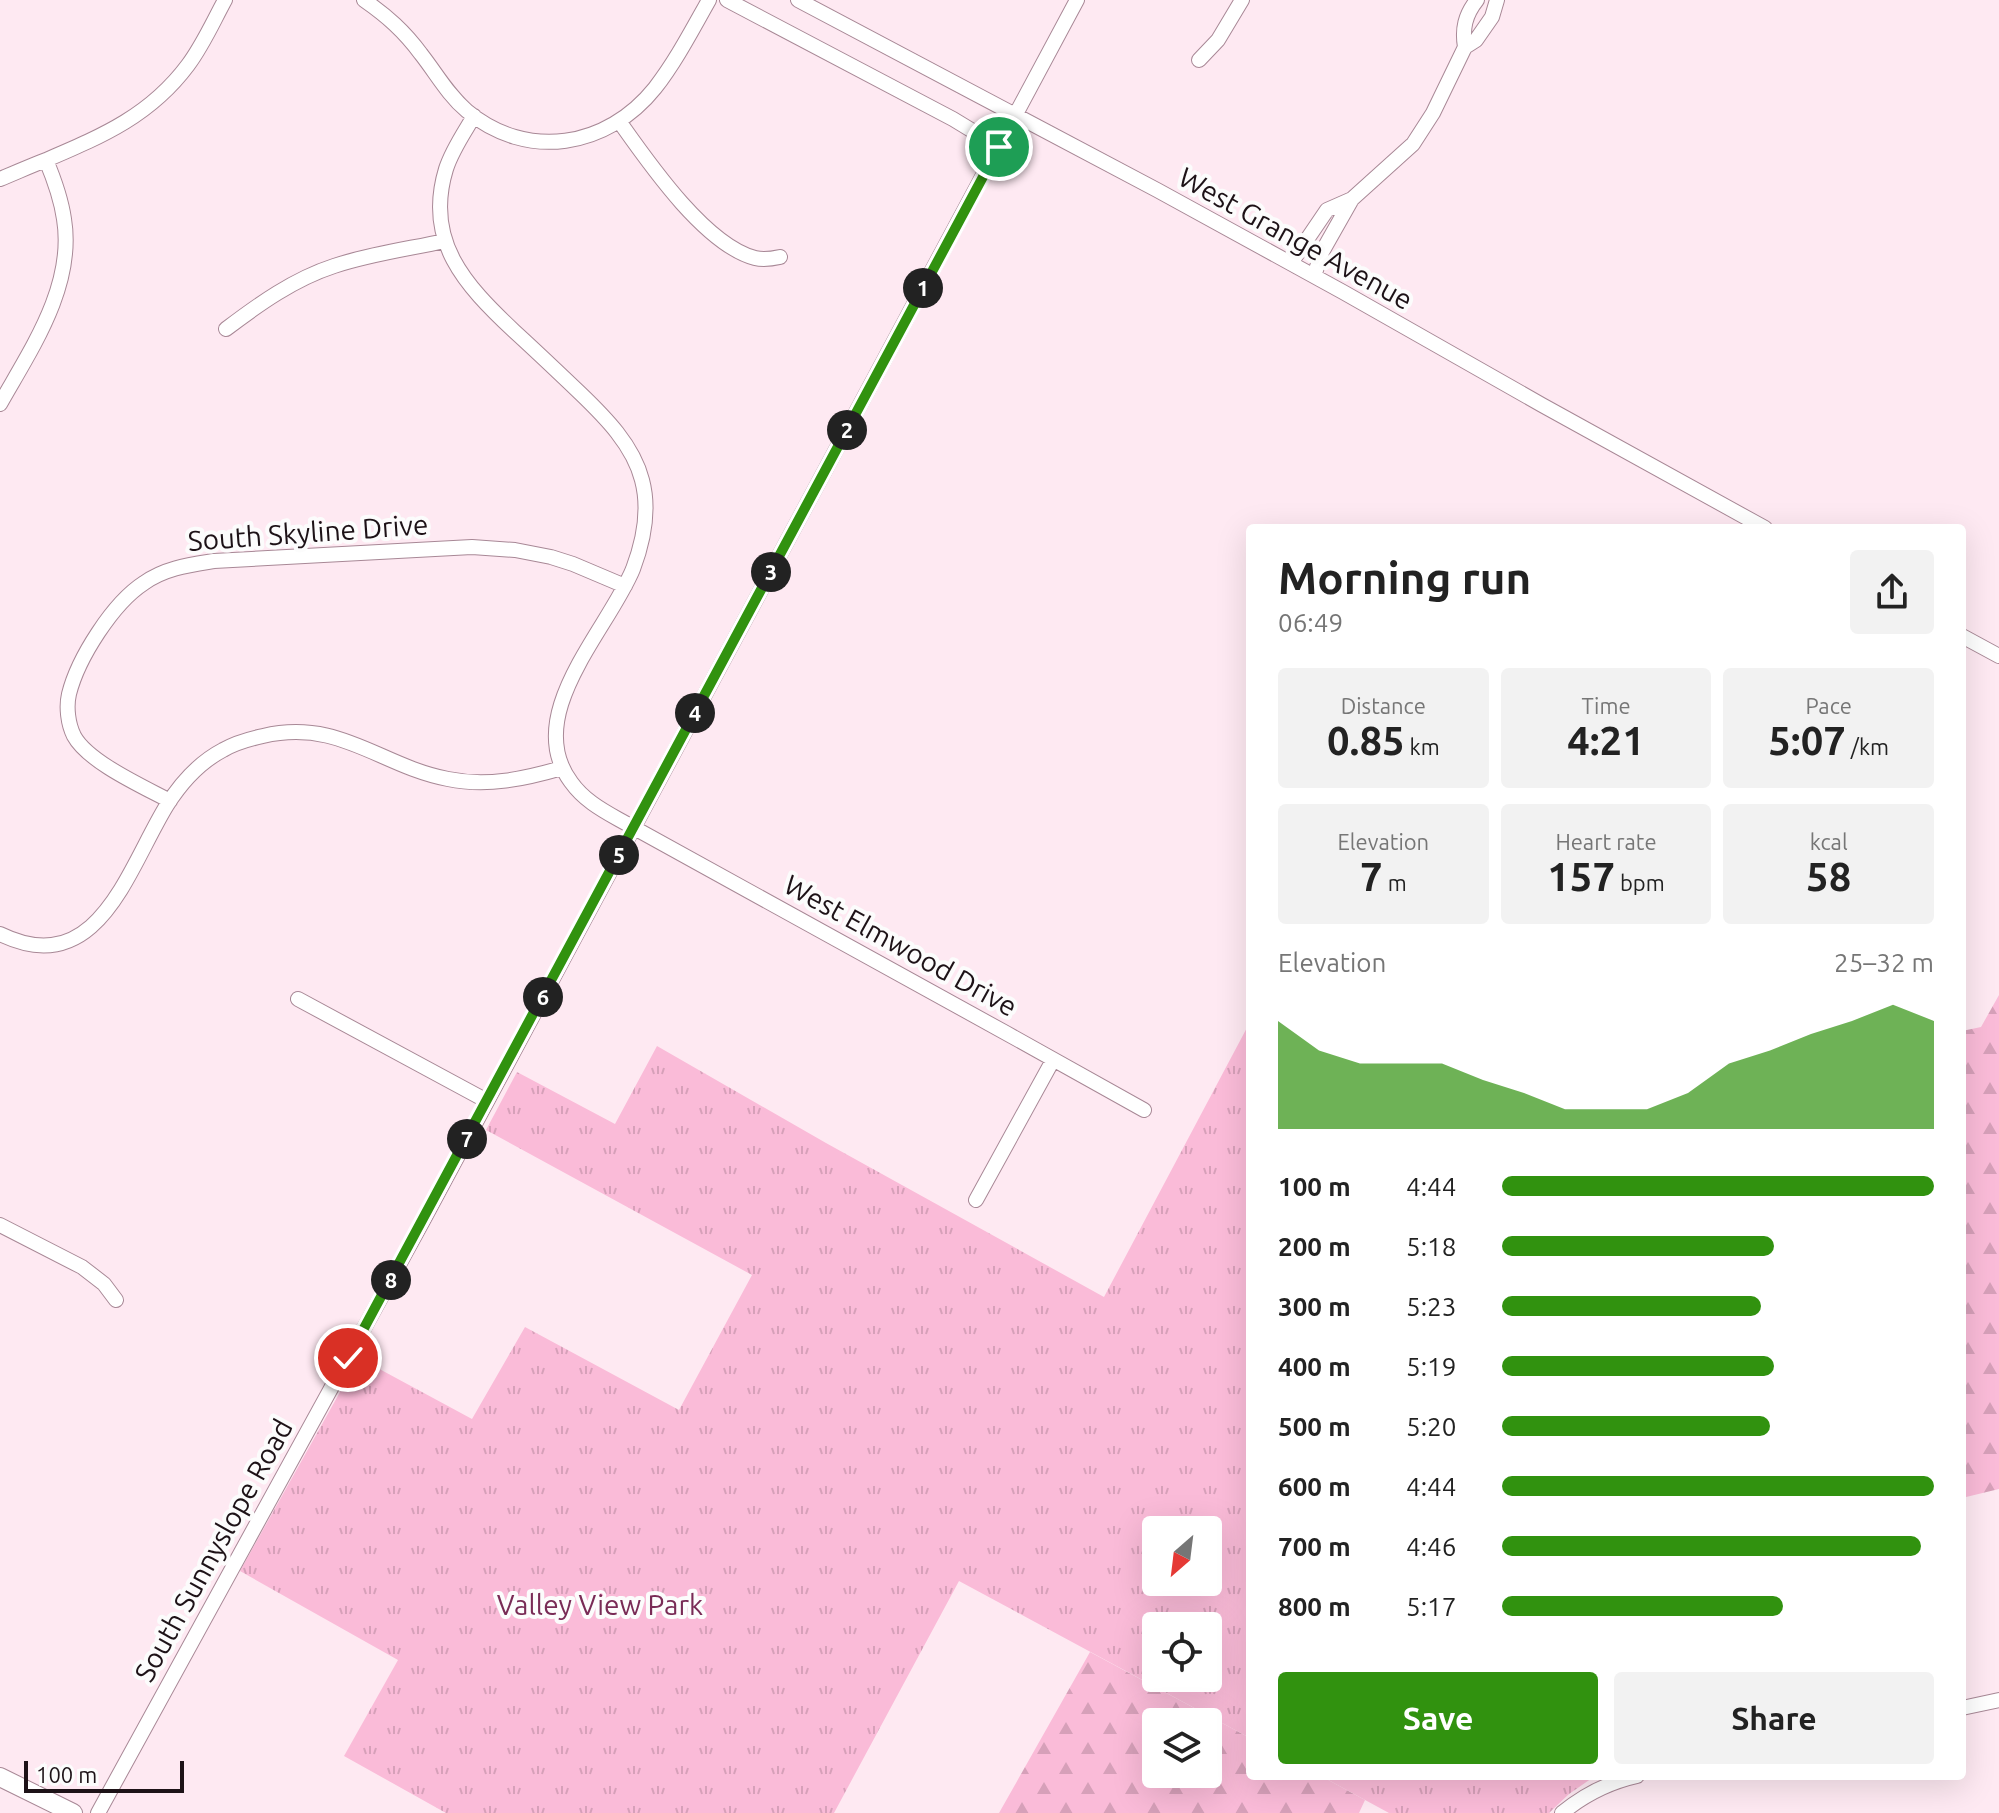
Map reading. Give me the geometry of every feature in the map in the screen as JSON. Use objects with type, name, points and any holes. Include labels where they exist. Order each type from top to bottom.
[{"type":"main road","points":[[0,1777],[73,1813]]},
{"type":"street","points":[[0,179],[125,123],[187,66],[225,0]]},
{"type":"street","points":[[364,0],[389,18],[454,98],[474,116],[527,141],[557,143],[589,135],[619,121],[655,88],[684,46],[709,0]]},
{"type":"street","points":[[727,0],[953,119],[999,147]]},
{"type":"street","name":"West Grange Avenue","points":[[798,0],[1291,263],[1758,524]]},
{"type":"street","name":"South Sunnyslope Road","points":[[98,1813],[487,1101],[1077,0]]},
{"type":"street","points":[[1199,60],[1218,40],[1242,0]]},
{"type":"street","points":[[1465,47],[1462,31],[1477,0]]},
{"type":"street","points":[[1291,263],[1327,210],[1352,199],[1413,144],[1433,113],[1465,47],[1476,40],[1492,17],[1497,0]]},
{"type":"street","points":[[0,934],[26,944],[47,946],[83,935],[110,907],[170,801],[192,773],[223,749],[249,739],[299,731],[328,735],[422,772],[464,782],[513,780],[562,768],[556,739],[559,708],[584,656],[625,586],[640,551],[646,500],[637,465],[615,429],[495,313],[455,266],[442,231],[441,186],[453,150],[474,116]]},
{"type":"street","points":[[619,121],[677,199],[707,227],[745,254],[756,258],[780,257]]},
{"type":"street","points":[[0,404],[45,321],[64,267],[64,218],[57,187],[46,160]]},
{"type":"street","points":[[1314,276],[1322,252],[1352,199]]},
{"type":"street","points":[[226,329],[265,300],[307,276],[359,259],[445,241]]},
{"type":"street","name":"South Skyline Drive","points":[[170,801],[122,775],[83,748],[69,720],[69,696],[76,675],[105,622],[127,596],[167,570],[214,561],[472,547],[515,550],[551,557],[625,586]]},
{"type":"street","points":[[1966,638],[1999,656]]},
{"type":"street","name":"West Elmwood Drive","points":[[562,768],[582,795],[633,828],[1144,1110]]},
{"type":"street","points":[[298,999],[487,1101]]},
{"type":"street","points":[[976,1200],[1053,1060]]},
{"type":"street","points":[[0,1225],[82,1267],[104,1284],[116,1300]]},
{"type":"street","points":[[1966,1707],[1999,1700]]},
{"type":"street","points":[[1562,1813],[1603,1787],[1625,1780]]},
{"type":"green space","points":[[1999,995],[1999,1489],[1966,1497],[1966,1030],[1981,1027]]},
{"type":"green space","name":"Valley View Park","points":[[1246,1030],[1246,1736],[1222,1723],[1222,1708],[1194,1708],[1165,1692],[1222,1692],[1222,1612],[1142,1612],[1142,1680],[959,1581],[834,1813],[446,1813],[344,1756],[398,1660],[240,1571],[359,1358],[472,1419],[525,1327],[679,1410],[752,1275],[486,1130],[517,1072],[615,1124],[657,1046],[1104,1297]]},
{"type":"green space","points":[[1090,1652],[1142,1680],[1142,1692],[1164,1692],[1194,1708],[1142,1708],[1142,1788],[1222,1788],[1222,1723],[1246,1736],[1246,1780],[1328,1780],[1365,1800],[1359,1813],[999,1813]]},
{"type":"green space","points":[[1328,1780],[1589,1780],[1549,1813],[1389,1813]]},
{"type":"route","points":[[348,1358],[999,147]]}]
